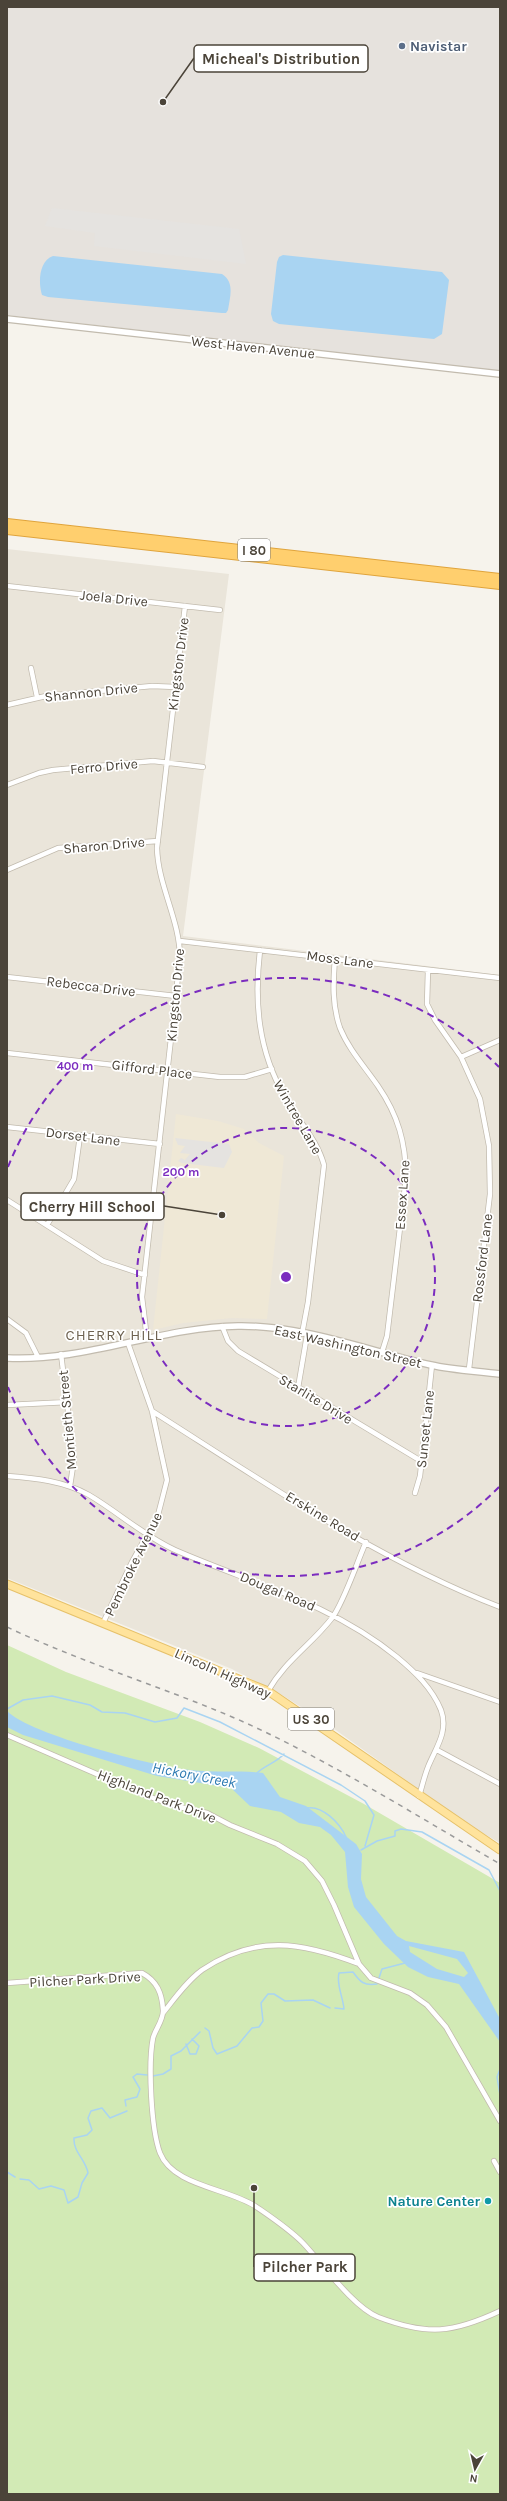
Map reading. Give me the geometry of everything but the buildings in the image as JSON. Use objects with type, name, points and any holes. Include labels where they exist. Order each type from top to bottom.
[{"type":"highway","name":"I 80","points":[[7,523],[500,578]]},
{"type":"highway","name":"I 80","points":[[7,530],[500,585]]},
{"type":"main road","name":"Lincoln Highway","points":[[7,1584],[268,1691],[339,1738],[419,1796],[500,1850]]},
{"type":"street","name":"West Haven Avenue","points":[[7,319],[500,374]]},
{"type":"street","name":"Joela Drive","points":[[7,586],[220,610]]},
{"type":"street","name":"Kingston Drive","points":[[147,1339],[142,1297],[169,1072],[180,941],[160,873],[158,841],[185,606]]},
{"type":"street","points":[[31,668],[37,697]]},
{"type":"street","name":"Shannon Drive","points":[[7,705],[37,697],[142,687],[176,688]]},
{"type":"street","name":"Ferro Drive","points":[[7,785],[32,775],[53,770],[153,761],[203,767]]},
{"type":"street","name":"Sharon Drive","points":[[7,870],[49,851],[63,847],[158,841]]},
{"type":"street","name":"Moss Lane","points":[[180,941],[500,978]]},
{"type":"street","name":"Wintree Lane","points":[[260,950],[256,1007],[261,1039],[284,1096],[320,1150],[324,1165],[298,1388]]},
{"type":"street","name":"Essex Lane","points":[[335,959],[333,988],[340,1028],[348,1046],[389,1103],[404,1139],[406,1178],[388,1328],[382,1352]]},
{"type":"street","name":"Rossford Lane","points":[[428,970],[427,1004],[435,1020],[461,1057],[480,1099],[489,1146],[490,1194],[469,1369]]},
{"type":"street","name":"Rebecca Drive","points":[[7,977],[176,996]]},
{"type":"street","points":[[461,1057],[500,1040]]},
{"type":"street","name":"Gifford Place","points":[[7,1053],[169,1072],[238,1078],[272,1069]]},
{"type":"street","name":"Dorset Lane","points":[[7,1127],[160,1144]]},
{"type":"street","points":[[47,1225],[74,1179],[80,1136]]},
{"type":"street","points":[[7,1200],[103,1261],[145,1275]]},
{"type":"street","points":[[7,1319],[26,1333],[38,1357]]},
{"type":"street","name":"East Washington Street","points":[[7,1358],[38,1357],[61,1354],[128,1343],[198,1328],[222,1326],[272,1328],[382,1352],[432,1365],[500,1374]]},
{"type":"street","name":"Starlite Drive","points":[[222,1326],[228,1341],[238,1351],[421,1462]]},
{"type":"street","name":"Pembroke Avenue","points":[[104,1623],[132,1562],[158,1515],[167,1480],[152,1412],[128,1343]]},
{"type":"street","name":"Montieth Street","points":[[61,1354],[69,1402],[74,1460],[70,1486]]},
{"type":"street","name":"Sunset Lane","points":[[415,1493],[421,1462],[432,1365]]},
{"type":"street","points":[[7,1405],[69,1402]]},
{"type":"street","name":"Erskine Road","points":[[152,1412],[366,1542],[460,1592],[500,1607]]},
{"type":"street","name":"Dougal Road","points":[[7,1476],[34,1478],[70,1486],[89,1495],[148,1535],[174,1550],[267,1584],[334,1616],[387,1649],[416,1673],[432,1693],[441,1712],[443,1730],[437,1750],[428,1766],[419,1796]]},
{"type":"street","points":[[268,1691],[278,1674],[290,1659],[320,1633],[334,1616],[366,1542]]},
{"type":"street","points":[[416,1673],[500,1702]]},
{"type":"street","name":"Highland Park Drive","points":[[7,1735],[145,1795],[176,1806],[207,1813],[230,1825],[278,1844],[306,1861],[322,1881],[334,1905],[358,1964],[371,1978],[410,1993],[427,2005],[446,2027],[500,2121]]},
{"type":"street","points":[[437,1750],[500,1784]]},
{"type":"street","points":[[358,1964],[330,1952],[300,1945],[249,1948],[203,1970],[163,2013],[153,2038],[149,2074],[159,2150],[164,2163],[178,2175],[252,2205],[281,2223],[302,2242],[356,2301],[377,2316],[430,2330],[449,2329],[470,2325],[500,2311]]},
{"type":"street","name":"Pilcher Park Drive","points":[[7,1983],[142,1973],[153,1979],[159,1990],[163,2013]]},
{"type":"street","points":[[494,2160],[500,2172]]},
{"type":"shaded area","points":[[7,7],[500,7],[500,371],[7,315]]},
{"type":"shaded area","points":[[52,208],[239,229],[246,264],[94,246],[95,233],[45,226]]},
{"type":"shaded area","points":[[7,549],[229,574],[183,936],[500,975],[500,1843],[469,1825],[323,1721],[282,1695],[232,1669],[7,1578]]},
{"type":"shaded area","points":[[176,1114],[218,1121],[244,1129],[259,1143],[284,1156],[267,1319],[232,1318],[183,1323],[153,1330]]},
{"type":"shaded area","points":[[175,1138],[229,1144],[232,1152],[224,1168],[182,1163],[178,1161],[181,1158],[185,1160],[190,1154],[180,1153],[185,1146],[178,1145]]},
{"type":"green space","points":[[7,1645],[66,1672],[200,1722],[259,1748],[364,1804],[500,1883],[500,2494],[7,2494]]},
{"type":"water","points":[[283,255],[442,272],[449,280],[442,334],[434,339],[279,324],[273,321],[271,314],[277,262],[279,257]]},
{"type":"water","points":[[53,256],[222,274],[229,281],[231,290],[228,310],[226,313],[222,313],[48,297],[42,295],[40,278],[42,267],[48,259]]},
{"type":"water","points":[[7,1711],[20,1720],[41,1730],[122,1756],[190,1770],[263,1773],[280,1797],[306,1806],[356,1844],[362,1854],[361,1879],[366,1897],[397,1936],[406,1941],[464,1952],[500,2019],[500,2042],[459,1984],[428,1977],[408,1967],[384,1944],[354,1907],[348,1887],[345,1852],[331,1835],[320,1827],[299,1823],[281,1812],[250,1806],[231,1788],[157,1776],[23,1735],[7,1727]],"holes":[[[409,1946],[457,1959],[468,1973],[464,1977],[437,1969],[410,1952]]]},
{"type":"waterway","points":[[7,1709],[23,1700],[52,1696],[90,1705],[102,1712],[125,1713],[155,1722],[177,1718],[184,1708],[220,1722],[341,1785],[365,1801],[374,1815],[365,1846]]},
{"type":"waterway","points":[[257,1773],[278,1760],[284,1754]]},
{"type":"waterway","name":"Hickory Creek","points":[[307,1808],[319,1809],[330,1816],[346,1837]]},
{"type":"waterway","points":[[361,1850],[377,1841],[395,1836],[395,1831],[401,1829],[422,1832],[489,1870],[500,1891]]},
{"type":"waterway","points":[[379,1978],[382,1969],[405,1963]]},
{"type":"waterway","points":[[335,2008],[344,2009],[338,1982],[339,1973],[353,1972],[366,1984],[377,1984]]},
{"type":"waterway","points":[[205,2028],[209,2031],[213,2048],[217,2054],[237,2046],[252,2028],[259,2027],[263,2021],[261,2003],[268,1994],[274,1994],[285,2001],[313,2000],[330,2008]]},
{"type":"waterway","points":[[153,2076],[163,2074],[171,2069],[171,2056],[181,2051],[200,2032]]},
{"type":"waterway","points":[[186,2044],[190,2054],[196,2054],[199,2046],[192,2039]]},
{"type":"waterway","points":[[500,2069],[497,2077],[500,2095]]},
{"type":"waterway","points":[[126,2106],[125,2100],[137,2097],[140,2089],[133,2077],[137,2074],[147,2075]]},
{"type":"waterway","points":[[20,2179],[29,2180],[39,2189],[51,2186],[64,2190],[68,2203],[78,2197],[82,2183],[88,2173],[85,2164],[75,2148],[74,2138],[87,2135],[92,2130],[88,2118],[91,2111],[102,2108],[110,2118],[127,2111]]},
{"type":"waterway","points":[[7,2172],[15,2177]]},
{"type":"railway","points":[[7,1627],[66,1653],[186,1698],[246,1723],[311,1755],[500,1864]]},
{"type":"place","name":"Navistar","points":[[402,46]]},
{"type":"place","name":"Micheal's Distribution","points":[[163,102]]},
{"type":"place","name":"Cherry Hill School","points":[[222,1215]]},
{"type":"place","name":"Pilcher Park","points":[[254,2188]]},
{"type":"place","name":"Nature Center","points":[[488,2201]]},
{"type":"district","name":"CHERRY HILL","points":[[114,1335]]}]
